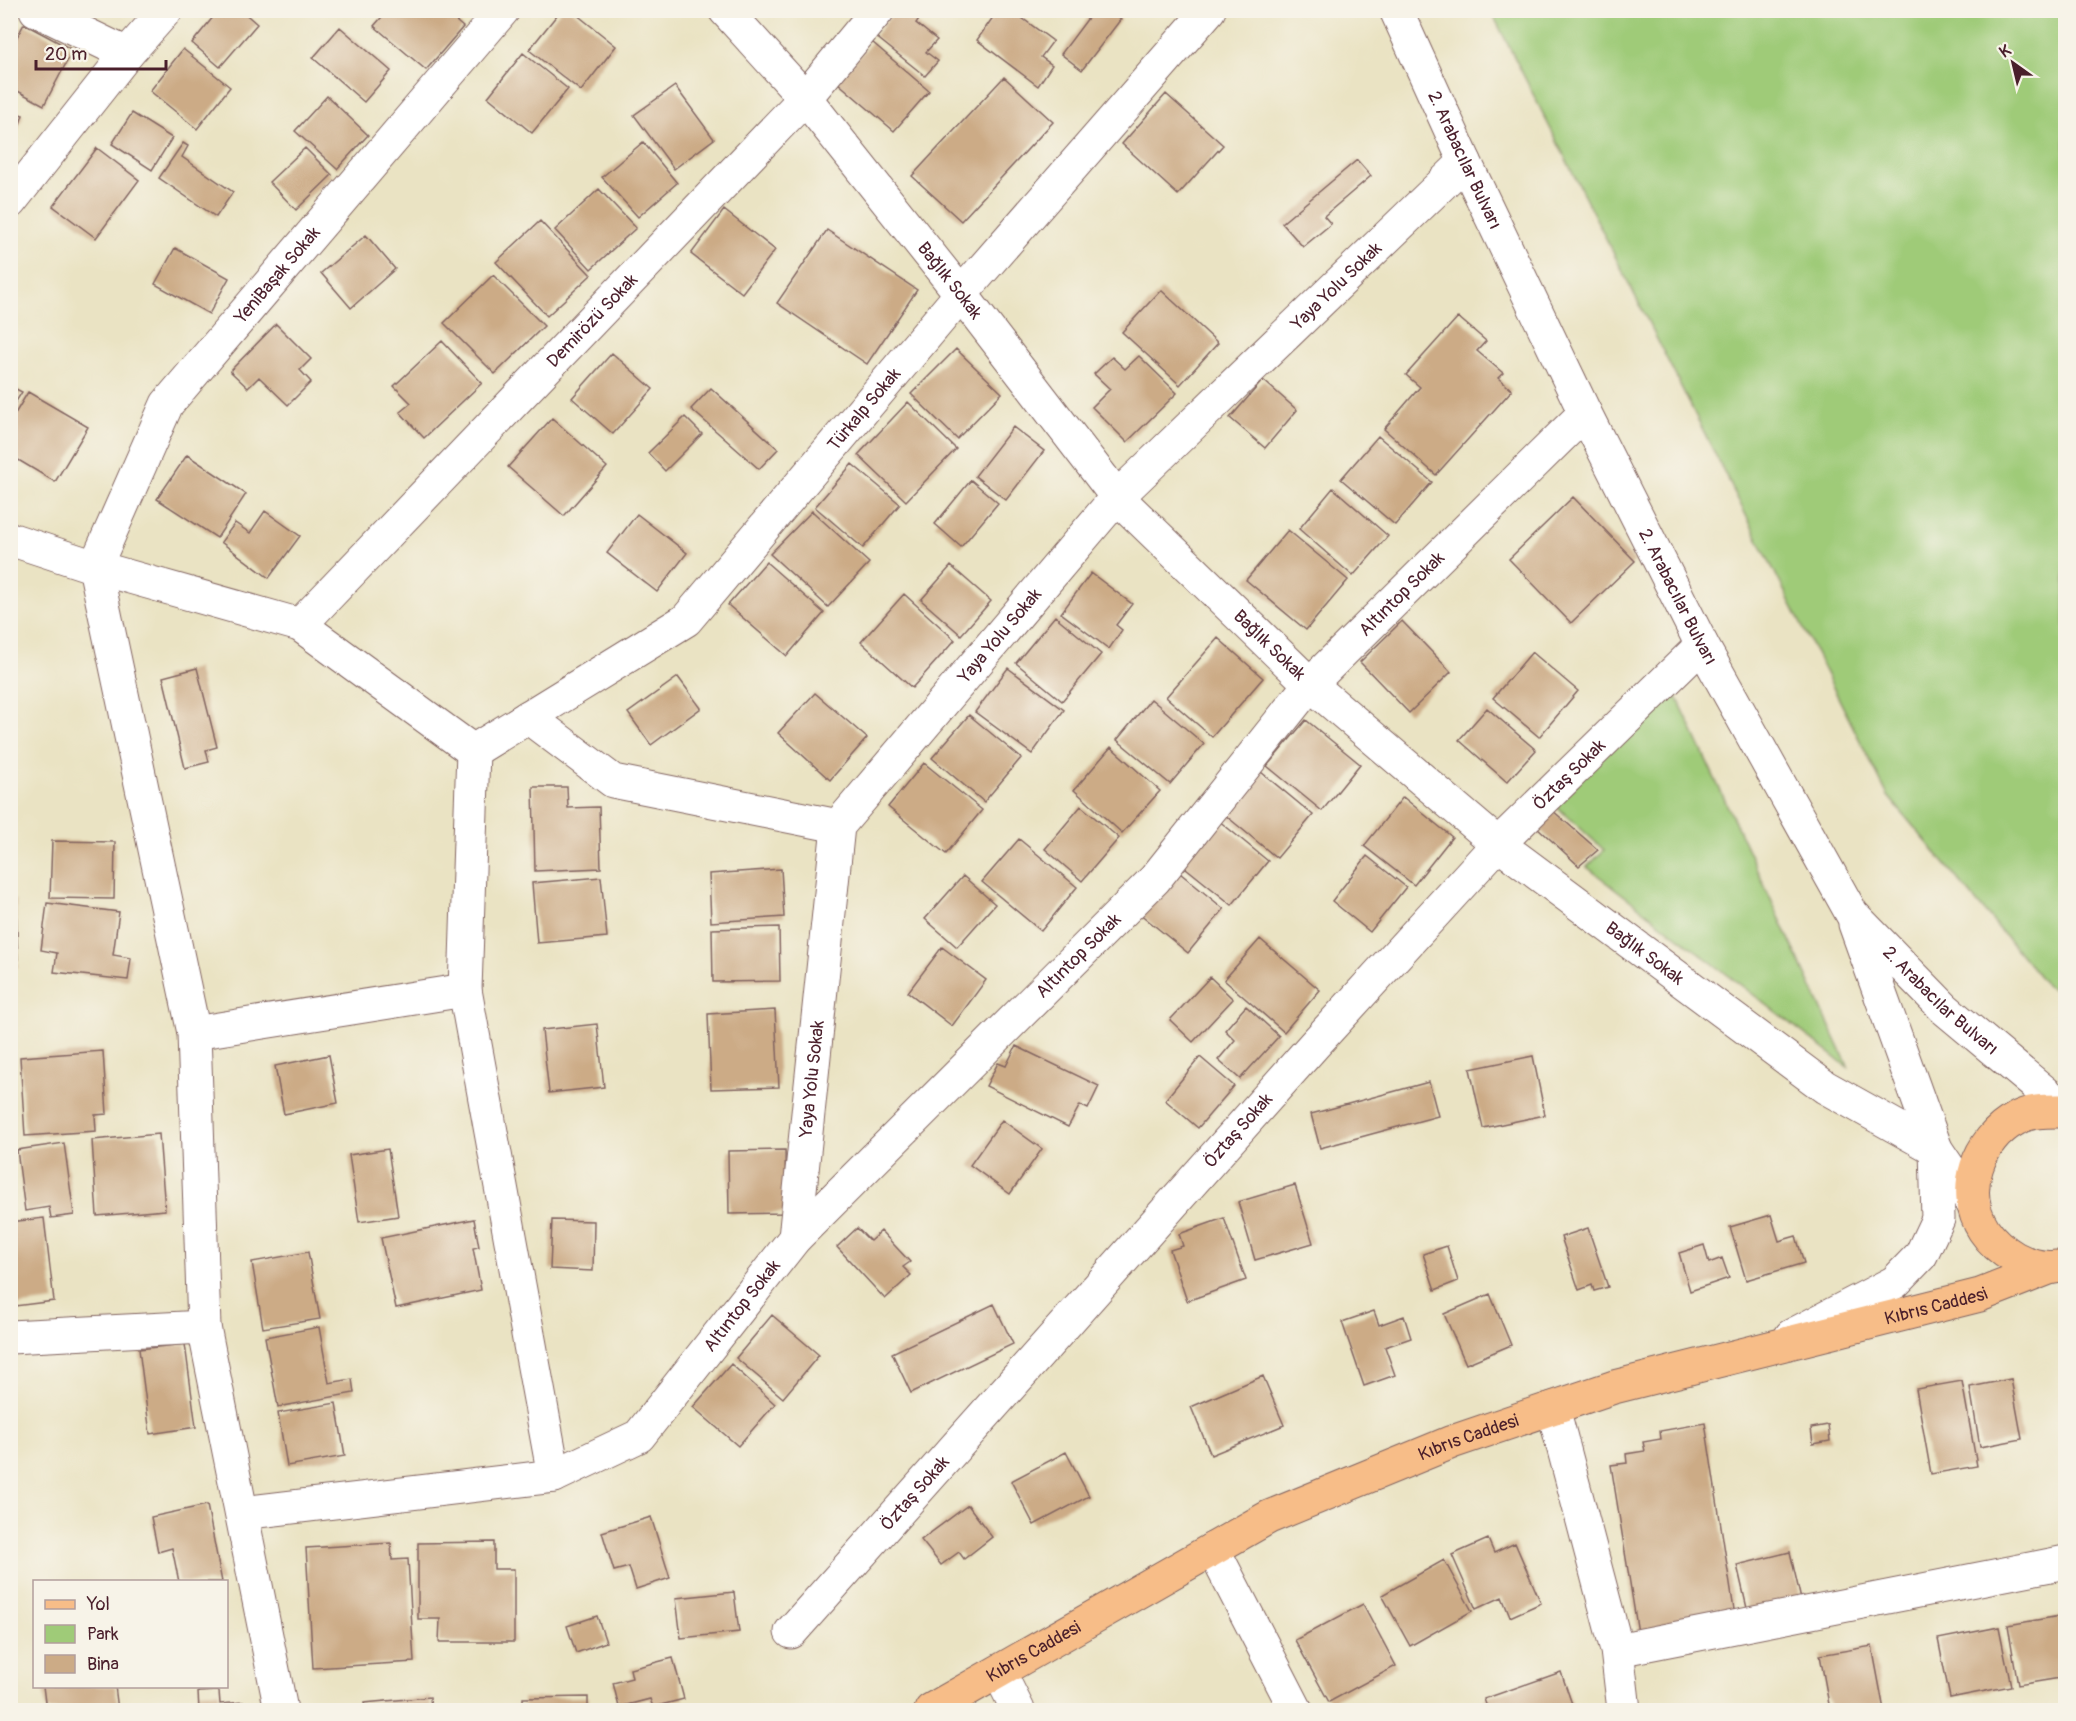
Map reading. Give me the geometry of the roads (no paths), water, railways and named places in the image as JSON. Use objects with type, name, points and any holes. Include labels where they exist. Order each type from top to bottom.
[{"type":"main road","points":[[2057,1267],[2023,1262],[2001,1250],[1983,1230],[1974,1205],[1973,1179],[1980,1154],[1996,1133],[2016,1118],[2041,1110],[2066,1111]]},
{"type":"main road","name":"Kıbrıs Caddesi","points":[[932,1710],[1269,1517],[1452,1442],[1614,1387],[1980,1295],[2057,1267]]},
{"type":"street","points":[[36,10],[128,54]]},
{"type":"street","points":[[10,202],[166,10]]},
{"type":"street","name":"YeniBaşak Sokak","points":[[95,567],[167,404],[503,10]]},
{"type":"street","name":"Bağlık Sokak","points":[[724,10],[805,98],[961,294],[1117,497],[1310,684],[1498,844],[1825,1087],[1936,1149]]},
{"type":"street","name":"Demirözü Sokak","points":[[300,625],[805,98],[878,10]]},
{"type":"street","name":"Türkalp Sokak","points":[[473,751],[686,621],[961,294],[1209,10]]},
{"type":"street","name":"2. Arabacılar Bulvarı","points":[[1396,10],[1465,162],[1586,413],[1702,645],[1852,914],[1946,1009],[2066,1111]]},
{"type":"street","name":"Yaya Yolu Sokak","points":[[795,1238],[838,826],[1117,497],[1465,162]]},
{"type":"street","name":"Altıntop Sokak","points":[[242,1513],[554,1476],[639,1436],[795,1238],[1155,879],[1310,684],[1586,413]]},
{"type":"street","points":[[10,539],[95,567],[300,625],[473,751],[465,990],[554,1476]]},
{"type":"street","points":[[95,567],[194,1033],[204,1327],[281,1710]]},
{"type":"street","name":"Öztaş Sokak","points":[[791,1632],[1314,1045],[1498,844],[1702,645]]},
{"type":"street","points":[[528,717],[614,780],[838,826]]},
{"type":"street","points":[[1852,914],[1936,1149],[1974,1205]]},
{"type":"street","points":[[194,1033],[465,990]]},
{"type":"street","points":[[1772,1346],[1895,1282],[1921,1255],[1938,1219],[1936,1149]]},
{"type":"street","points":[[10,1337],[204,1327]]},
{"type":"street","points":[[1553,1408],[1617,1650],[1624,1710]]},
{"type":"street","points":[[1213,1549],[1296,1710]]},
{"type":"street","points":[[1617,1650],[2066,1562]]},
{"type":"street","points":[[999,1672],[1018,1710]]}]
